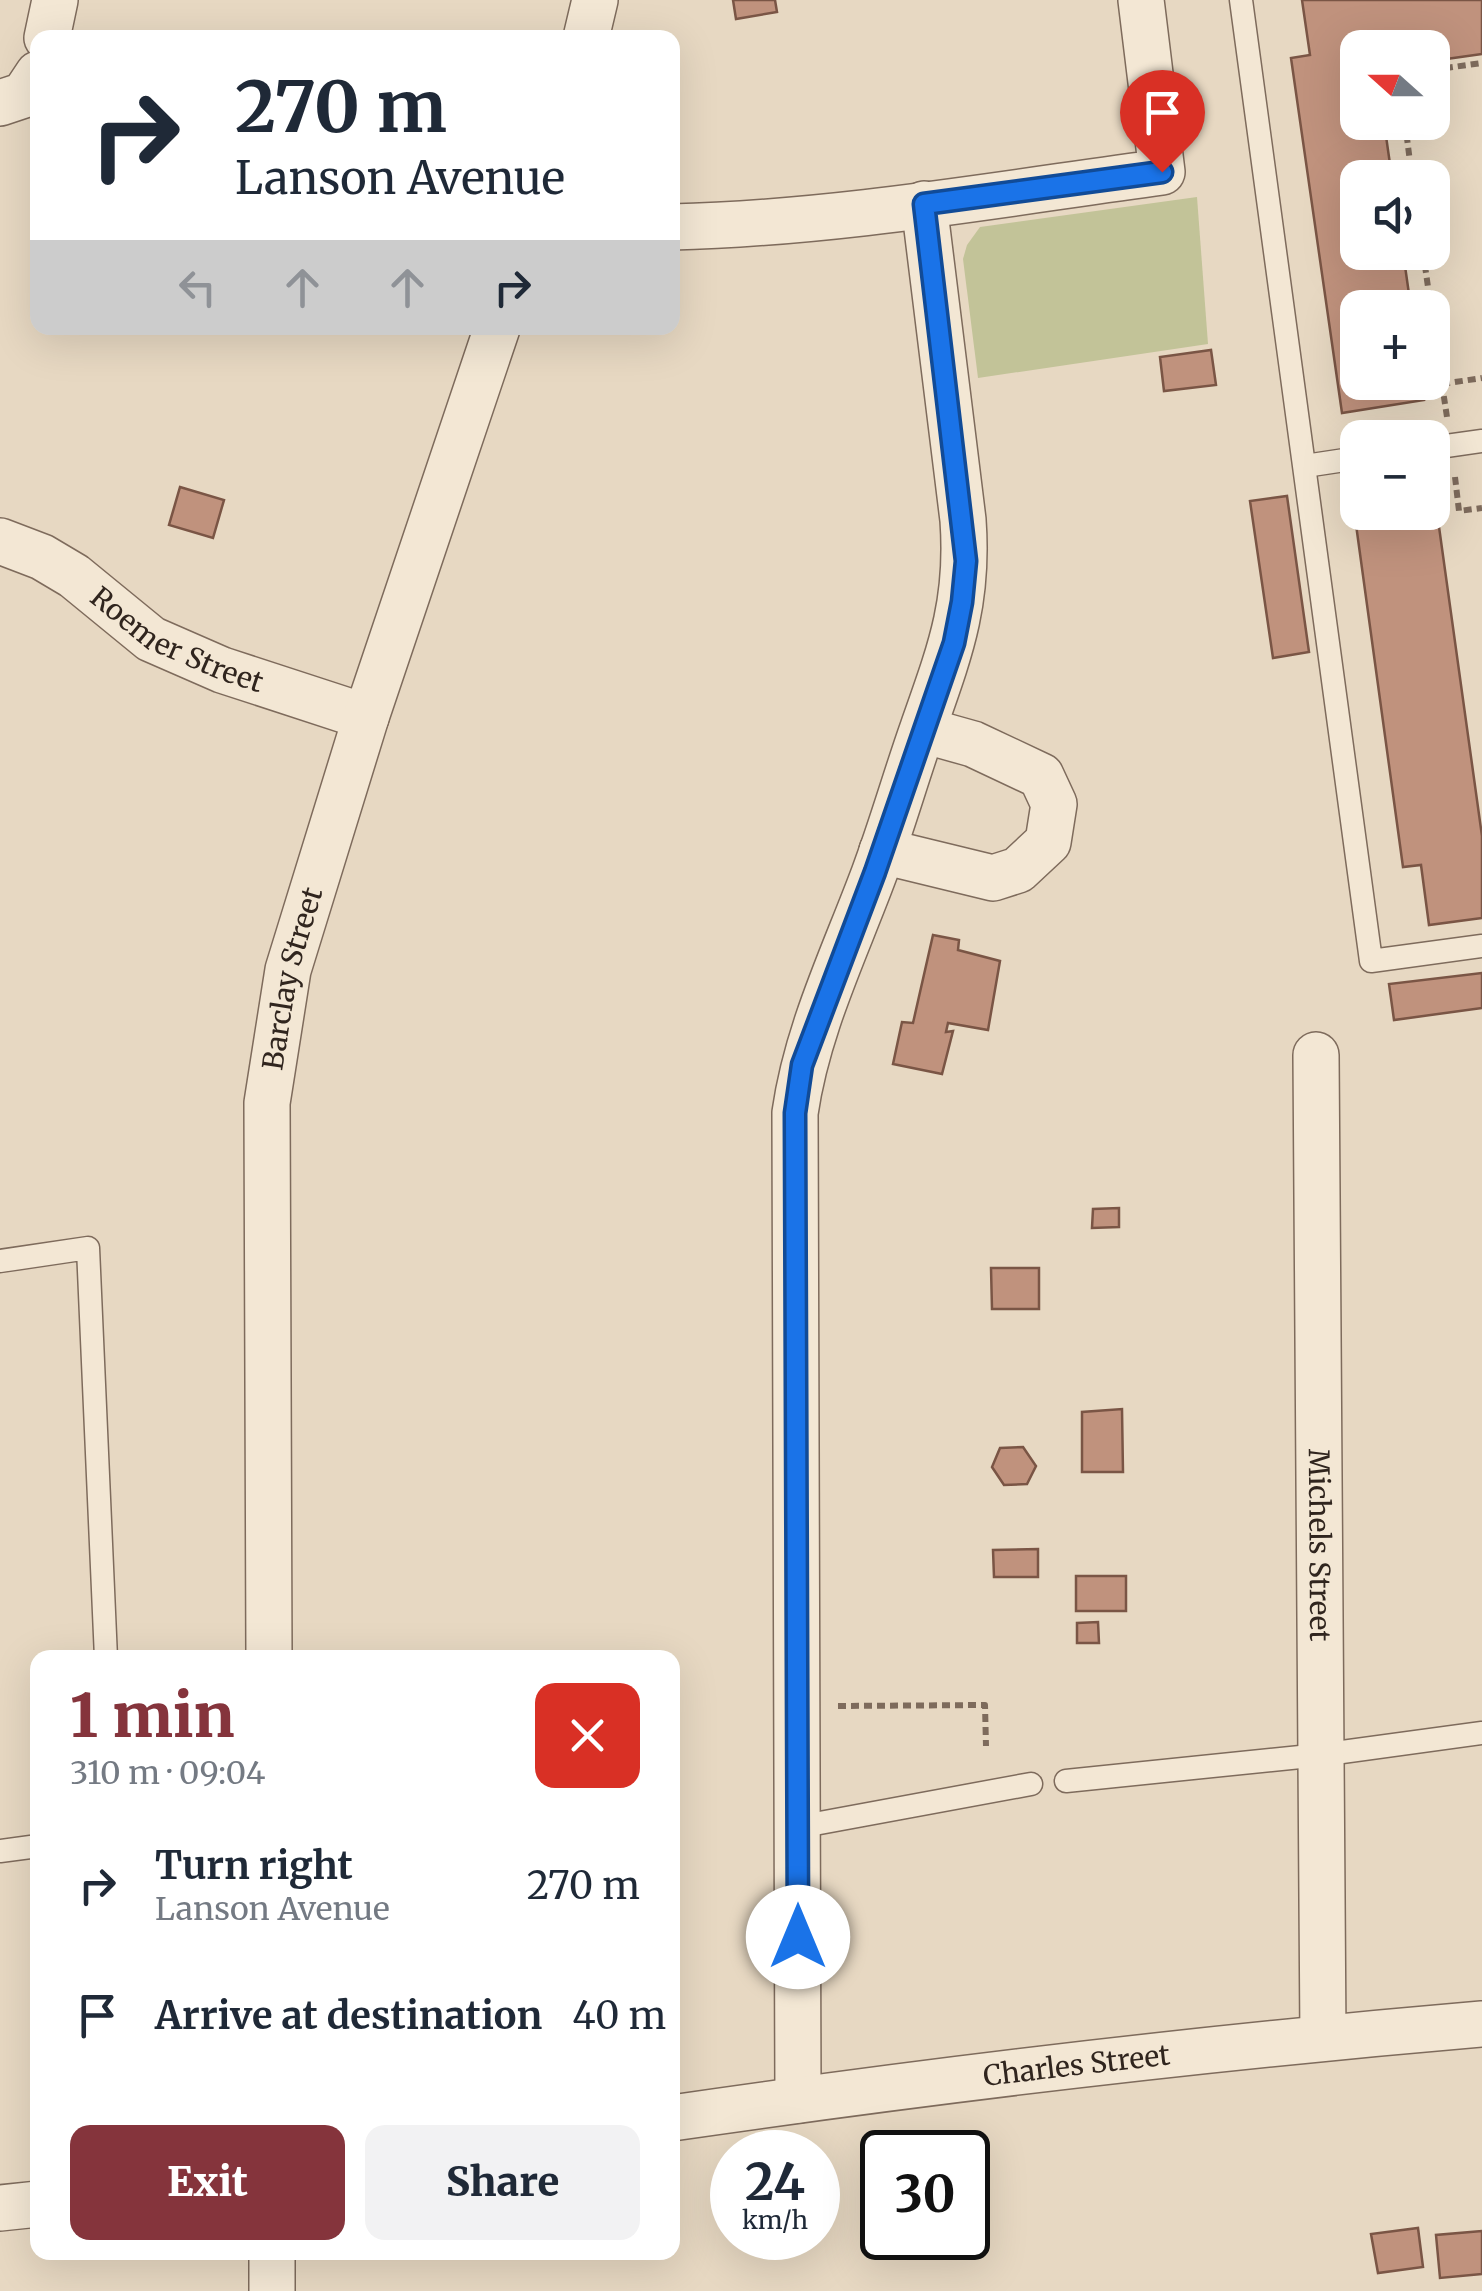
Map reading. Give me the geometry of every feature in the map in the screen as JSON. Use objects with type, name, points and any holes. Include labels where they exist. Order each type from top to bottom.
[{"type":"street","points":[[49,30],[56,0]]},
{"type":"street","points":[[588,30],[595,0]]},
{"type":"street","points":[[680,228],[730,226],[924,204],[1162,172],[1141,0]]},
{"type":"street","points":[[0,103],[24,94],[30,85]]},
{"type":"street","points":[[798,2100],[795,1113],[802,1065],[954,643],[962,602],[966,561],[924,204]]},
{"type":"street","name":"Barclay Street","points":[[269,1650],[266,1103],[288,970],[366,717],[495,335]]},
{"type":"street","name":"Roemer Street","points":[[0,540],[42,557],[74,576],[151,640],[222,670],[366,717]]},
{"type":"street","points":[[882,850],[993,878],[1018,870],[1048,842],[1054,804],[1041,776],[973,744],[923,730]]},
{"type":"street","name":"Michels Street","points":[[1316,1055],[1323,2038]]},
{"type":"street","name":"Charles Street","points":[[680,2117],[1323,2038],[1482,2024]]},
{"type":"street","points":[[0,2208],[30,2205]]},
{"type":"street","points":[[272,2260],[272,2291]]},
{"type":"lane","points":[[1241,0],[1371,960],[1482,946]]},
{"type":"lane","points":[[1450,445],[1482,440]]},
{"type":"lane","points":[[1304,466],[1340,461]]},
{"type":"lane","points":[[0,1261],[88,1248],[106,1650]]},
{"type":"lane","points":[[1066,1781],[1320,1755],[1482,1733]]},
{"type":"lane","points":[[798,1828],[1030,1784]]},
{"type":"lane","points":[[0,1851],[30,1847]]},
{"type":"path","points":[[1450,67],[1482,63]]},
{"type":"path","points":[[1450,383],[1482,378]]},
{"type":"path","points":[[1450,473],[1454,472],[1459,511],[1482,508]]},
{"type":"path","points":[[837,1706],[985,1705],[986,1746]]},
{"type":"green space","points":[[1197,197],[1208,344],[978,378],[963,259],[967,245],[980,227]]},
{"type":"building","points":[[733,0],[775,0],[777,12],[736,19]]},
{"type":"building","points":[[1302,0],[1482,0],[1482,54],[1450,58],[1450,30],[1340,30],[1340,140],[1387,140],[1389,160],[1340,160],[1340,270],[1406,270],[1408,290],[1340,290],[1340,399],[1291,58],[1310,55]]},
{"type":"building","points":[[1211,350],[1216,385],[1164,391],[1160,357]]},
{"type":"building","points":[[1340,400],[1424,400],[1342,413]]},
{"type":"building","points":[[180,487],[224,500],[213,538],[169,525]]},
{"type":"building","points":[[1287,496],[1309,652],[1273,658],[1250,501]]},
{"type":"building","points":[[1357,530],[1439,530],[1482,836],[1482,918],[1429,925],[1421,865],[1403,867]]},
{"type":"building","points":[[933,935],[959,940],[958,950],[1000,961],[988,1030],[948,1023],[946,1032],[953,1031],[942,1074],[893,1064],[902,1022],[913,1023]]},
{"type":"building","points":[[1482,973],[1482,1008],[1394,1020],[1389,984]]},
{"type":"building","points":[[1119,1208],[1119,1227],[1092,1228],[1093,1209]]},
{"type":"building","points":[[991,1268],[1039,1268],[1039,1309],[992,1309]]},
{"type":"building","points":[[1122,1409],[1123,1472],[1082,1472],[1082,1412]]},
{"type":"building","points":[[1023,1447],[1036,1466],[1027,1484],[1004,1485],[992,1467],[1000,1448]]},
{"type":"building","points":[[1038,1549],[1038,1577],[994,1577],[993,1550]]},
{"type":"building","points":[[1076,1576],[1126,1576],[1126,1611],[1076,1611]]},
{"type":"building","points":[[1098,1622],[1099,1643],[1077,1643],[1077,1623]]},
{"type":"building","points":[[1418,2228],[1423,2267],[1378,2273],[1371,2234]]},
{"type":"building","points":[[1482,2231],[1482,2274],[1440,2278],[1436,2235]]},
{"type":"route","points":[[798,1937],[795,1113],[802,1065],[875,872],[954,643],[966,561],[924,204],[1162,172]]}]
